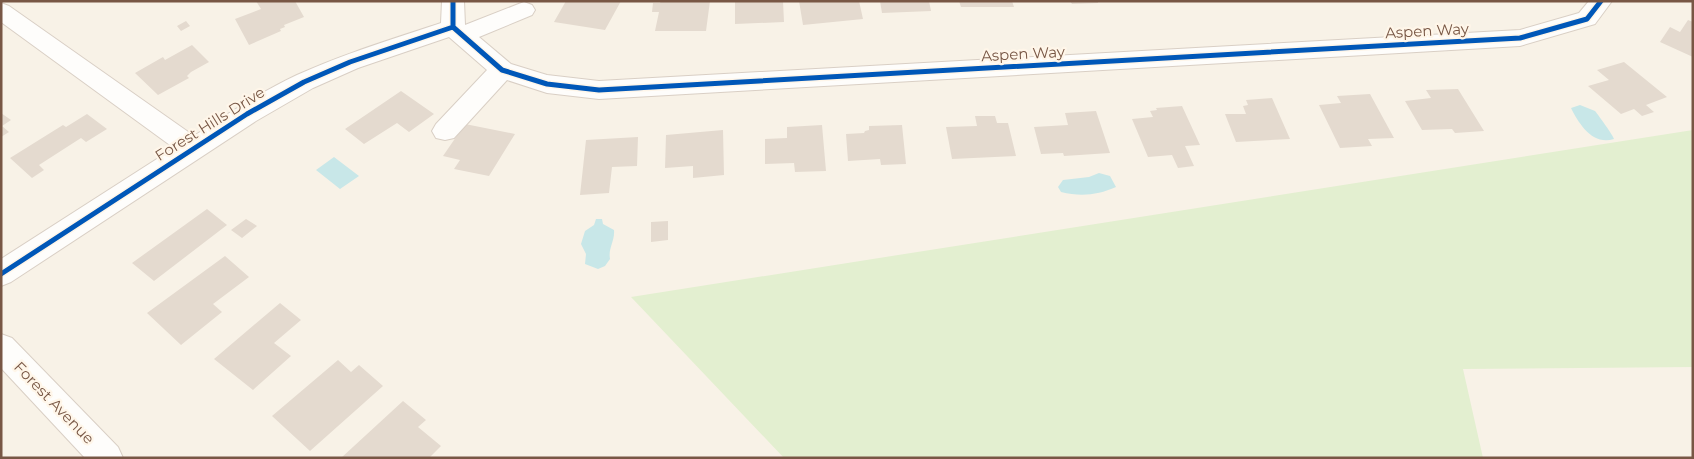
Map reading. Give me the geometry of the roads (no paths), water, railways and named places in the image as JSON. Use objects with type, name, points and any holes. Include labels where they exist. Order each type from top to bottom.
[{"type":"street","points":[[452,1],[458,31]]},
{"type":"street","name":"Aspen Way","points":[[458,31],[502,70],[547,84],[599,90],[1510,39],[1520,38],[1587,19],[1601,1]]},
{"type":"street","name":"Forest Hills Drive","points":[[1,274],[247,114],[304,82],[350,62],[524,10]]},
{"type":"street","points":[[1,11],[194,149]]},
{"type":"street","points":[[445,131],[502,70]]},
{"type":"street","name":"Forest Avenue","points":[[1,347],[107,458]]},
{"type":"water","points":[[1580,105],[1595,111],[1614,139],[1600,139],[1593,136],[1583,127],[1571,108]]},
{"type":"water","points":[[334,157],[359,176],[340,189],[316,170]]},
{"type":"water","points":[[1099,173],[1110,176],[1116,187],[1103,192],[1082,195],[1061,192],[1058,187],[1063,180],[1089,177]]},
{"type":"water","points":[[596,219],[602,219],[603,224],[614,230],[610,259],[605,266],[598,269],[585,264],[586,254],[581,244],[585,231],[594,225]]}]
